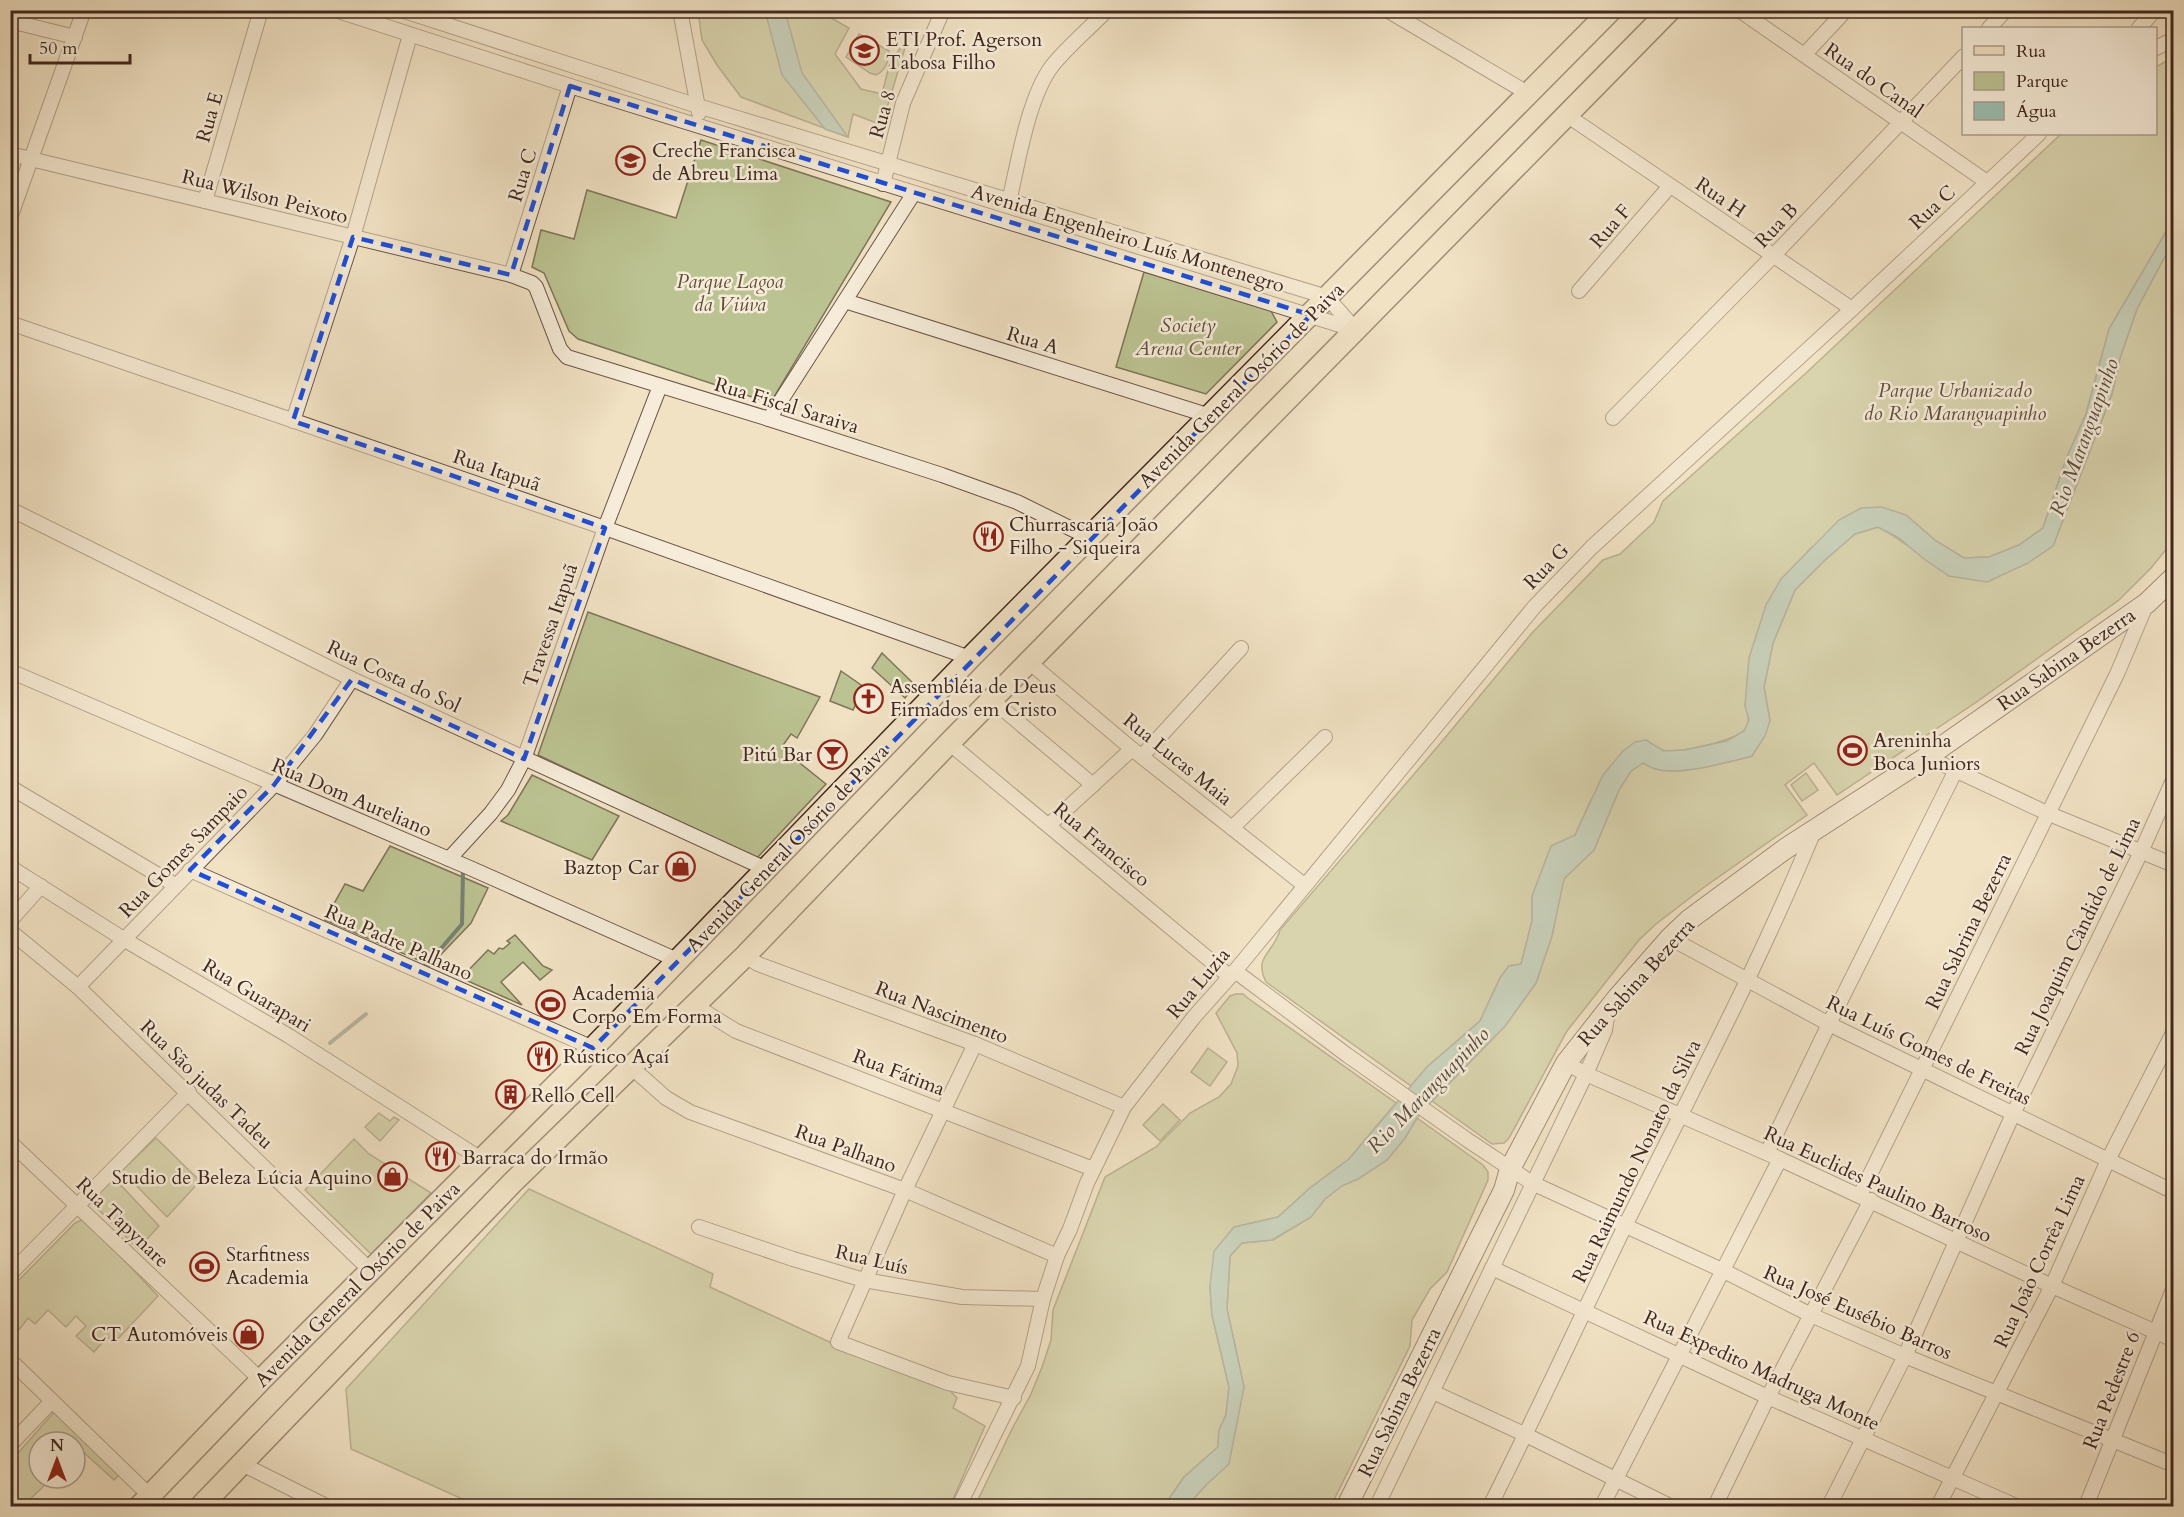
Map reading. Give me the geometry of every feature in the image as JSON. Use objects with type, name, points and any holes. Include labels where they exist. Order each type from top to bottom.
[{"type":"main road","name":"Avenida General Osório de Paiva","points":[[145,1501],[261,1380],[593,1048],[970,658],[1611,10]]},
{"type":"main road","name":"Avenida General Osório de Paiva","points":[[201,1506],[512,1183],[745,956],[949,743],[1670,10]]},
{"type":"main road","name":"Rua Sabina Bezerra","points":[[1347,1506],[1504,1190],[1510,1169],[1566,1063],[1670,938],[1690,919],[1785,849],[1927,757],[2147,603],[2174,577]]},
{"type":"street","points":[[10,218],[84,10]]},
{"type":"street","name":"Rua E","points":[[205,201],[261,10]]},
{"type":"street","name":"Avenida Engenheiro Luís Montenegro","points":[[335,10],[882,184],[1356,330]]},
{"type":"street","points":[[381,25],[385,10]]},
{"type":"street","name":"Avenida Engenheiro Luís Montenegro","points":[[401,10],[698,106],[1327,297]]},
{"type":"street","points":[[680,10],[701,127]]},
{"type":"street","name":"Rua 8","points":[[882,184],[903,103],[943,10]]},
{"type":"street","points":[[1009,202],[1027,129],[1052,66],[1107,10]]},
{"type":"street","points":[[1387,10],[1529,94]]},
{"type":"street","name":"Rua do Canal","points":[[1738,10],[1987,182]]},
{"type":"street","points":[[1804,56],[1846,10]]},
{"type":"street","points":[[1990,27],[2006,10]]},
{"type":"street","points":[[2140,27],[2155,10]]},
{"type":"street","points":[[10,21],[75,37]]},
{"type":"street","points":[[293,421],[353,237],[410,35]]},
{"type":"street","points":[[2157,48],[2174,39]]},
{"type":"street","name":"Rua B","points":[[1613,418],[1773,256],[1962,58]]},
{"type":"street","name":"Rua C","points":[[511,275],[570,86]]},
{"type":"street","name":"Rua H","points":[[1568,116],[1852,309]]},
{"type":"street","name":"Rua C","points":[[1852,309],[2038,135]]},
{"type":"street","name":"Rua Wilson Peixoto","points":[[10,154],[511,275]]},
{"type":"street","name":"Rua F","points":[[1579,291],[1670,186]]},
{"type":"street","points":[[769,419],[914,193]]},
{"type":"street","name":"Rua Fiscal Saraiva","points":[[511,275],[532,283],[536,287],[563,354],[769,419],[1017,502],[1090,538]]},
{"type":"street","points":[[1327,297],[1356,330]]},
{"type":"street","name":"Rua A","points":[[845,301],[1210,416]]},
{"type":"street","name":"Rua G","points":[[1304,885],[1543,598],[1592,547],[1852,309]]},
{"type":"street","name":"Rua Itapuã","points":[[10,323],[605,528],[970,658]]},
{"type":"street","name":"Travessa Itapuã","points":[[449,859],[491,813],[508,790],[524,759],[605,528],[660,386]]},
{"type":"street","name":"Rua Costa do Sol","points":[[10,508],[352,679],[766,869]]},
{"type":"street","name":"Rua Sabrina Bezerra","points":[[1715,1506],[1811,1315],[1866,1198],[1921,1068],[2117,674],[2147,603]]},
{"type":"street","points":[[1049,825],[1093,785],[1138,752],[1241,648]]},
{"type":"street","name":"Rua Lucas Maia","points":[[1029,662],[1304,885]]},
{"type":"street","name":"Rua Dom Aureliano","points":[[10,671],[449,859],[677,960]]},
{"type":"street","name":"Rua Gomes Sampaio","points":[[78,987],[274,784],[315,735],[352,679]]},
{"type":"street","points":[[992,700],[1093,785]]},
{"type":"street","points":[[1232,828],[1325,737]]},
{"type":"street","name":"Rua Francisco","points":[[949,743],[1232,974],[1532,1183]]},
{"type":"street","points":[[1927,757],[2048,813],[2174,865]]},
{"type":"street","points":[[1767,1153],[1956,770]]},
{"type":"street","name":"Rua Joaquim Cândido de Lima","points":[[1828,1506],[1905,1356],[2013,1114],[2141,852],[2174,778]]},
{"type":"street","points":[[10,787],[175,885]]},
{"type":"street","name":"Rua Raimundo Nonato da Silva","points":[[1490,1506],[1748,978],[1796,876],[1814,831]]},
{"type":"street","name":"Rua Guarapari","points":[[10,867],[125,940],[289,1036],[481,1159]]},
{"type":"street","name":"Rua Padre Palhano","points":[[190,870],[593,1048]]},
{"type":"street","points":[[10,921],[41,885]]},
{"type":"street","name":"Rua Luzia","points":[[1124,1107],[1194,1017],[1304,885]]},
{"type":"street","name":"Rua São judas Tadeu","points":[[10,931],[78,987],[189,1092],[371,1271]]},
{"type":"street","name":"Rua Luís Gomes de Freitas","points":[[1670,938],[1748,978],[1829,1024],[2174,1192]]},
{"type":"street","name":"Rua Nascimento","points":[[745,956],[758,964],[975,1044],[1124,1107]]},
{"type":"street","name":"Rua Fátima","points":[[694,1005],[736,1031],[1093,1169]]},
{"type":"street","points":[[1377,1506],[1586,1074],[1605,1030],[1608,1010]]},
{"type":"street","name":"Rua João Corrêa Lima","points":[[1938,1506],[2052,1286],[2108,1160],[2174,1030]]},
{"type":"street","points":[[975,1044],[905,1190],[838,1342],[948,1383],[1014,1398]]},
{"type":"street","name":"Rua Euclides Paulino Barroso","points":[[1566,1063],[2174,1340]]},
{"type":"street","name":"Rua Palhano","points":[[630,1066],[666,1098],[690,1112],[905,1190],[1057,1256]]},
{"type":"street","points":[[10,1274],[189,1092]]},
{"type":"street","points":[[959,1506],[1028,1366],[1043,1299],[1057,1256],[1093,1169],[1124,1107]]},
{"type":"street","name":"Rua Tapynare","points":[[10,1142],[261,1380]]},
{"type":"street","points":[[1602,1506],[1780,1159]]},
{"type":"street","name":"Rua José Eusébio Barros","points":[[1532,1183],[1722,1270],[1811,1315],[1905,1356],[2174,1465]]},
{"type":"street","name":"Rua Luís","points":[[699,1227],[793,1260],[864,1280],[962,1297],[1043,1299]]},
{"type":"street","name":"Rua Expedito Madruga Monte","points":[[1492,1268],[1768,1397],[2016,1506]]},
{"type":"street","name":"Rua Pedestre 6","points":[[2086,1506],[2174,1287]]},
{"type":"street","points":[[10,1360],[52,1401],[145,1501]]},
{"type":"street","points":[[1434,1392],[1670,1506]]},
{"type":"street","points":[[10,1445],[52,1401]]},
{"type":"street","points":[[242,1464],[326,1506]]},
{"type":"highlighted area","points":[[570,86],[1311,315],[593,1048],[190,870],[274,785],[352,679],[524,759],[605,528],[293,421],[353,237],[511,275]]},
{"type":"green space","points":[[698,11],[819,11],[849,28],[835,54],[861,89],[882,94],[889,66],[909,34],[882,125],[853,114],[848,137],[741,97],[702,40]]},
{"type":"green space","points":[[859,34],[889,51],[886,65],[876,75],[846,57]]},
{"type":"green space","name":"Parque Urbanizado do Rio Maranguapinho","points":[[2173,57],[2173,220],[2109,329],[2086,414],[2066,459],[2043,528],[2019,545],[1989,557],[1964,558],[1936,541],[1906,515],[1811,548],[1782,579],[1766,605],[1745,706],[1748,717],[1746,728],[1741,733],[1721,741],[1684,750],[1666,751],[1646,740],[1591,800],[1575,835],[1532,896],[1532,921],[1521,964],[1509,966],[1500,978],[1480,1021],[1427,1067],[1411,1086],[1266,982],[1262,966],[1263,960],[1280,930],[1532,633],[1603,560],[1620,554],[1654,522],[1663,501],[1806,373],[2060,135],[2157,135],[2157,66]]},
{"type":"green space","name":"Parque Lagoa da Viúva","points":[[701,140],[891,202],[774,397],[767,402],[578,339],[569,331],[544,273],[532,267],[541,230],[574,239],[587,190],[676,218]]},
{"type":"green space","name":"Parque Urbanizado do Rio Maranguapinho","points":[[2173,249],[2173,541],[2151,568],[2119,600],[1978,701],[1837,795],[1814,763],[1785,785],[1807,815],[1703,888],[1639,940],[1567,1031],[1509,1138],[1504,1143],[1492,1144],[1432,1101],[1505,1026],[1536,983],[1552,936],[1563,879],[1594,850],[1619,790],[1631,771],[1643,763],[1656,769],[1678,771],[1752,756],[1770,721],[1764,687],[1773,643],[1795,590],[1824,561],[1855,534],[1878,527],[1906,544],[1949,576],[2053,546],[2112,394],[2120,358],[2137,309],[2164,258]]},
{"type":"green space","name":"Society Arena Center","points":[[1144,272],[1271,311],[1277,322],[1206,394],[1116,367]]},
{"type":"green space","points":[[588,612],[820,697],[797,738],[791,734],[781,748],[826,784],[757,858],[538,755]]},
{"type":"green space","points":[[882,653],[915,685],[905,698],[872,668]]},
{"type":"green space","points":[[841,671],[864,687],[853,710],[830,701]]},
{"type":"green space","points":[[1806,773],[1818,790],[1802,801],[1791,785]]},
{"type":"green space","points":[[532,775],[619,816],[592,860],[501,821],[508,815]]},
{"type":"green space","points":[[390,846],[488,888],[471,923],[428,968],[423,962],[325,920],[345,884],[363,891]]},
{"type":"green space","points":[[515,935],[543,966],[552,970],[540,980],[523,962],[501,982],[522,1005],[461,978],[488,950],[494,954],[499,948],[503,949],[510,943],[507,941]]},
{"type":"green space","points":[[1243,994],[1396,1103],[1349,1159],[1310,1188],[1278,1217],[1234,1228],[1210,1286],[1212,1315],[1229,1387],[1226,1415],[1219,1430],[1218,1447],[1184,1477],[1164,1506],[975,1506],[1031,1394],[1042,1367],[1051,1340],[1053,1310],[1105,1177],[1156,1147],[1190,1113],[1219,1097],[1231,1084],[1238,1066],[1237,1053],[1216,1013],[1230,996]]},
{"type":"green space","points":[[1208,1048],[1227,1062],[1210,1086],[1191,1072]]},
{"type":"green space","points":[[1163,1104],[1180,1120],[1160,1141],[1143,1125]]},
{"type":"green space","points":[[379,1113],[390,1121],[394,1117],[399,1120],[380,1141],[365,1127]]},
{"type":"green space","points":[[1417,1118],[1483,1165],[1488,1172],[1488,1180],[1447,1272],[1430,1289],[1412,1320],[1410,1346],[1331,1506],[1187,1506],[1206,1485],[1244,1387],[1227,1309],[1230,1256],[1242,1243],[1273,1240],[1311,1217],[1325,1199],[1342,1185],[1358,1179],[1387,1160],[1405,1138]]},
{"type":"green space","points":[[156,1138],[200,1181],[167,1217],[125,1174],[117,1181],[159,1226],[138,1249],[90,1201]]},
{"type":"green space","points":[[354,1139],[369,1154],[431,1193],[371,1254],[305,1190]]},
{"type":"green space","points":[[529,1189],[713,1274],[710,1287],[836,1345],[943,1383],[957,1398],[953,1408],[985,1426],[950,1506],[478,1506],[351,1449],[346,1389]]},
{"type":"green space","points":[[82,1220],[89,1223],[158,1296],[114,1343],[107,1337],[94,1352],[76,1336],[86,1326],[76,1316],[66,1327],[48,1310],[35,1324],[28,1318],[11,1340],[11,1311],[13,1312],[16,1308],[13,1305],[11,1308],[11,1288],[75,1223]]},
{"type":"green space","points":[[55,1411],[75,1430],[38,1430]]},
{"type":"green space","points":[[87,1442],[120,1474],[114,1480],[87,1455]]},
{"type":"green space","points":[[27,1443],[27,1490],[40,1490],[23,1506],[11,1506],[11,1461]]},
{"type":"water","points":[[765,11],[785,11],[802,73],[848,137],[825,129],[782,75]]},
{"type":"water","name":"Rio Maranguapinho","points":[[2173,220],[2173,249],[2164,258],[2137,309],[2120,358],[2112,394],[2053,546],[2028,563],[1987,582],[1949,576],[1899,538],[1878,527],[1855,534],[1795,590],[1773,643],[1764,687],[1770,721],[1765,736],[1752,756],[1678,771],[1656,769],[1643,763],[1631,771],[1619,790],[1594,850],[1564,879],[1552,936],[1536,983],[1505,1026],[1417,1118],[1405,1138],[1387,1160],[1358,1179],[1342,1186],[1325,1199],[1311,1217],[1272,1240],[1242,1243],[1230,1256],[1227,1309],[1244,1387],[1229,1464],[1187,1506],[1164,1506],[1184,1477],[1218,1447],[1219,1430],[1226,1415],[1229,1387],[1212,1315],[1210,1286],[1214,1251],[1234,1227],[1278,1217],[1310,1188],[1349,1159],[1427,1067],[1480,1021],[1500,978],[1509,966],[1521,964],[1532,921],[1532,896],[1551,846],[1575,835],[1603,775],[1623,751],[1635,742],[1646,740],[1664,751],[1685,750],[1727,741],[1744,731],[1749,720],[1745,706],[1749,658],[1766,605],[1781,579],[1839,520],[1861,508],[1882,507],[1906,515],[1936,541],[1964,558],[1989,557],[2019,545],[2043,528],[2066,459],[2086,414],[2109,329]]},
{"type":"waterway","points":[[426,966],[462,924],[463,870]]},
{"type":"waterway","points":[[330,1043],[366,1014]]},
{"type":"place","name":"ETI Prof. Agerson Tabosa Filho","points":[[865,50]]},
{"type":"place","name":"Creche Francisca de Abreu Lima","points":[[631,161]]},
{"type":"place","name":"Churrascaria João Filho - Siqueira","points":[[988,536]]},
{"type":"place","name":"Assembléia de Deus Firmados em Cristo","points":[[869,698]]},
{"type":"place","name":"Areninha Boca Juniors","points":[[1852,751]]},
{"type":"place","name":"Pitú Bar","points":[[833,754]]},
{"type":"place","name":"Baztop Car","points":[[680,867]]},
{"type":"place","name":"Academia Corpo Em Forma","points":[[551,1004]]},
{"type":"place","name":"Rústico Açaí","points":[[542,1056]]},
{"type":"place","name":"Rello Cell","points":[[510,1095]]},
{"type":"place","name":"Barraca do Irmão","points":[[441,1157]]},
{"type":"place","name":"Studio de Beleza Lúcia Aquino","points":[[393,1177]]},
{"type":"place","name":"Starfitness Academia","points":[[205,1266]]},
{"type":"place","name":"CT Automóveis","points":[[249,1334]]}]
